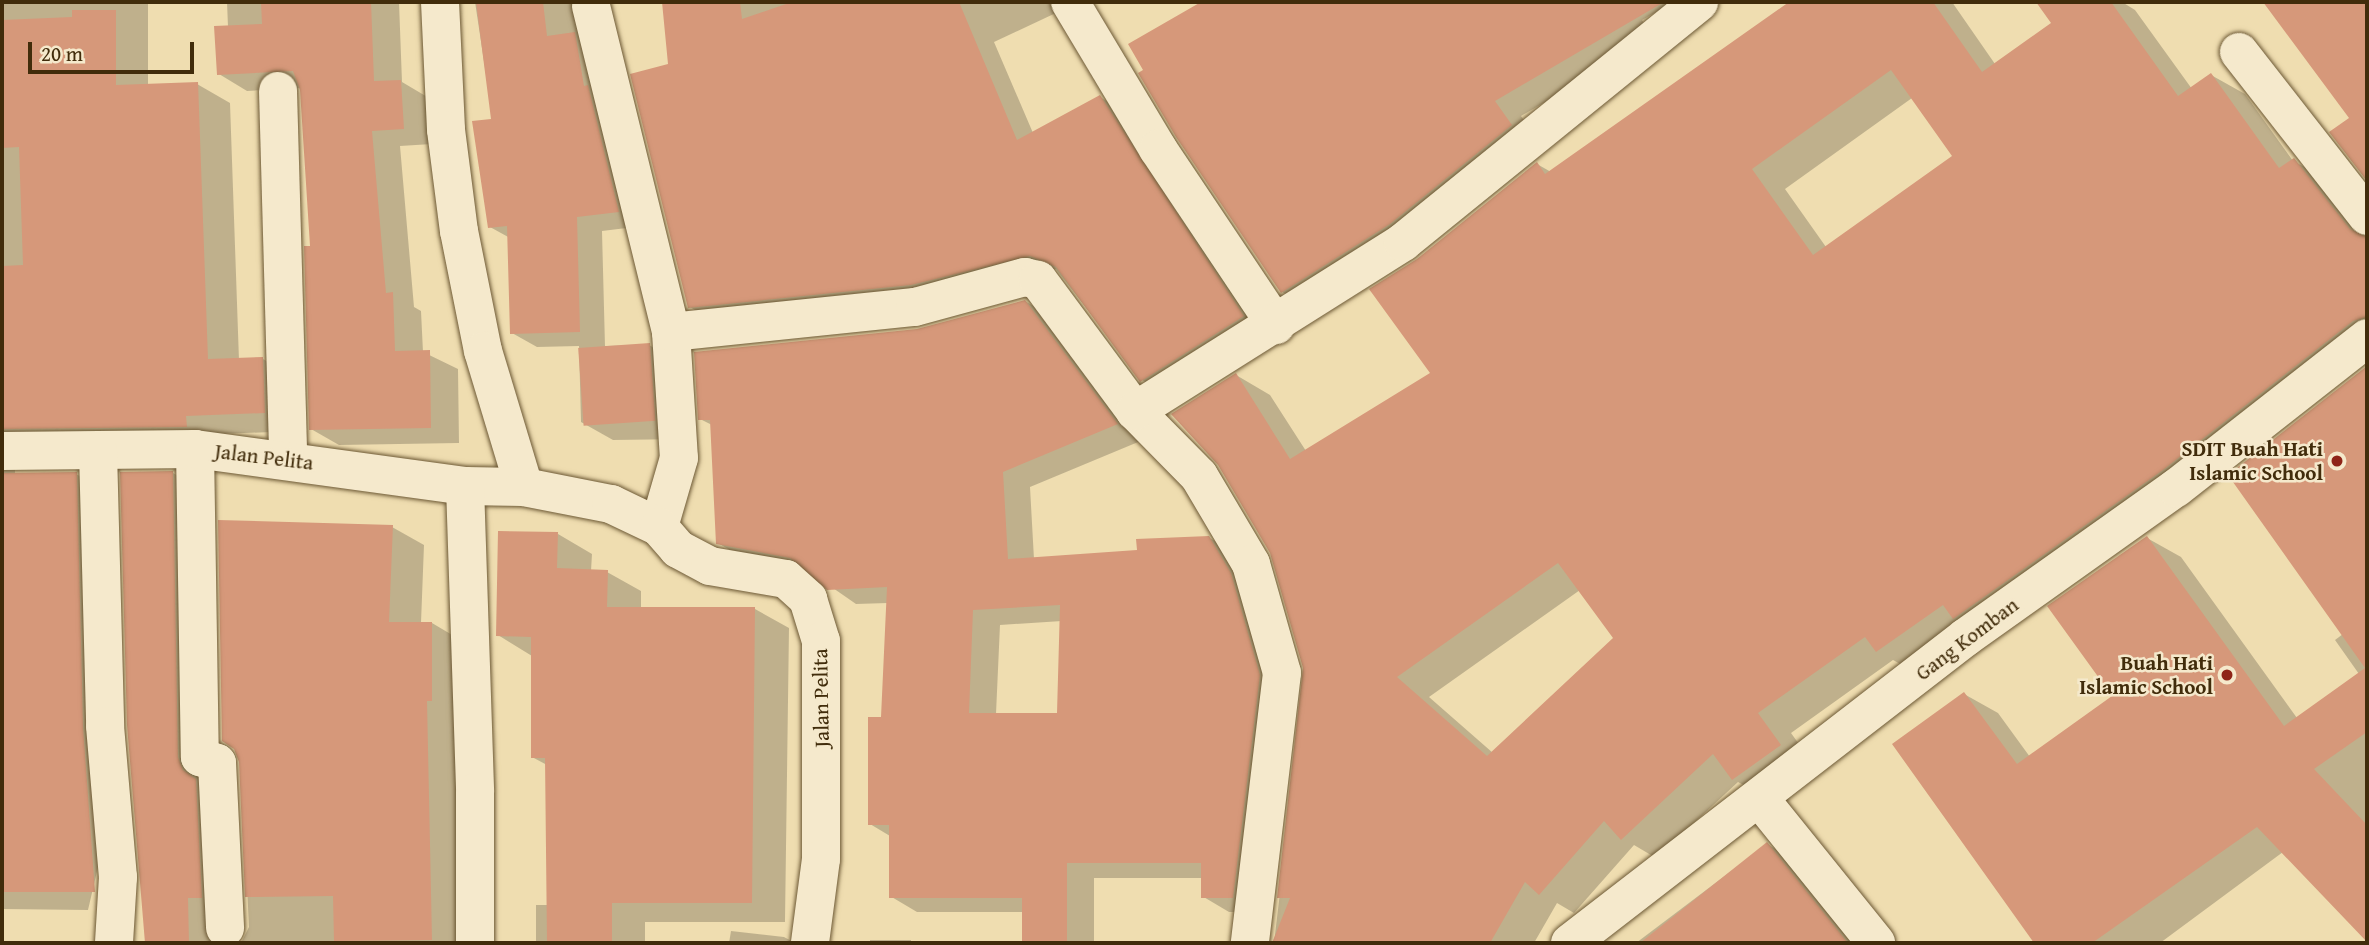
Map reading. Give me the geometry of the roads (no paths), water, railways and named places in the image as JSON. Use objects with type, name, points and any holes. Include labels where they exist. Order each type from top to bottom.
[{"type":"street","points":[[440,2],[446,130],[459,231],[483,351],[524,487]]},
{"type":"street","points":[[1070,2],[1151,138],[1276,325]]},
{"type":"street","points":[[1135,411],[1276,325],[1403,242],[1699,2]]},
{"type":"street","points":[[590,6],[671,332],[679,458],[659,527]]},
{"type":"street","points":[[2238,52],[2367,216]]},
{"type":"street","points":[[278,91],[288,460]]},
{"type":"street","points":[[671,332],[915,307],[1032,276],[1098,357],[1135,411],[1199,476],[1251,564],[1282,673],[1250,943]]},
{"type":"street","name":"Gang Komban","points":[[1570,943],[1760,799],[1966,637],[2176,488],[2367,338]]},
{"type":"street","points":[[195,449],[200,757],[217,763],[225,928]]},
{"type":"street","name":"Jalan Pelita","points":[[2,451],[195,449],[465,486],[524,487],[611,504],[659,527],[678,549],[710,566],[786,579],[808,599],[821,641],[821,859],[810,943]]},
{"type":"street","points":[[98,451],[105,726],[118,877],[114,943]]},
{"type":"street","points":[[465,486],[475,792],[475,943]]},
{"type":"street","points":[[1760,799],[1876,943]]},
{"type":"place","name":"SDIT Buah Hati Islamic School","points":[[2337,461]]},
{"type":"place","name":"Buah Hati Islamic School","points":[[2227,675]]}]
